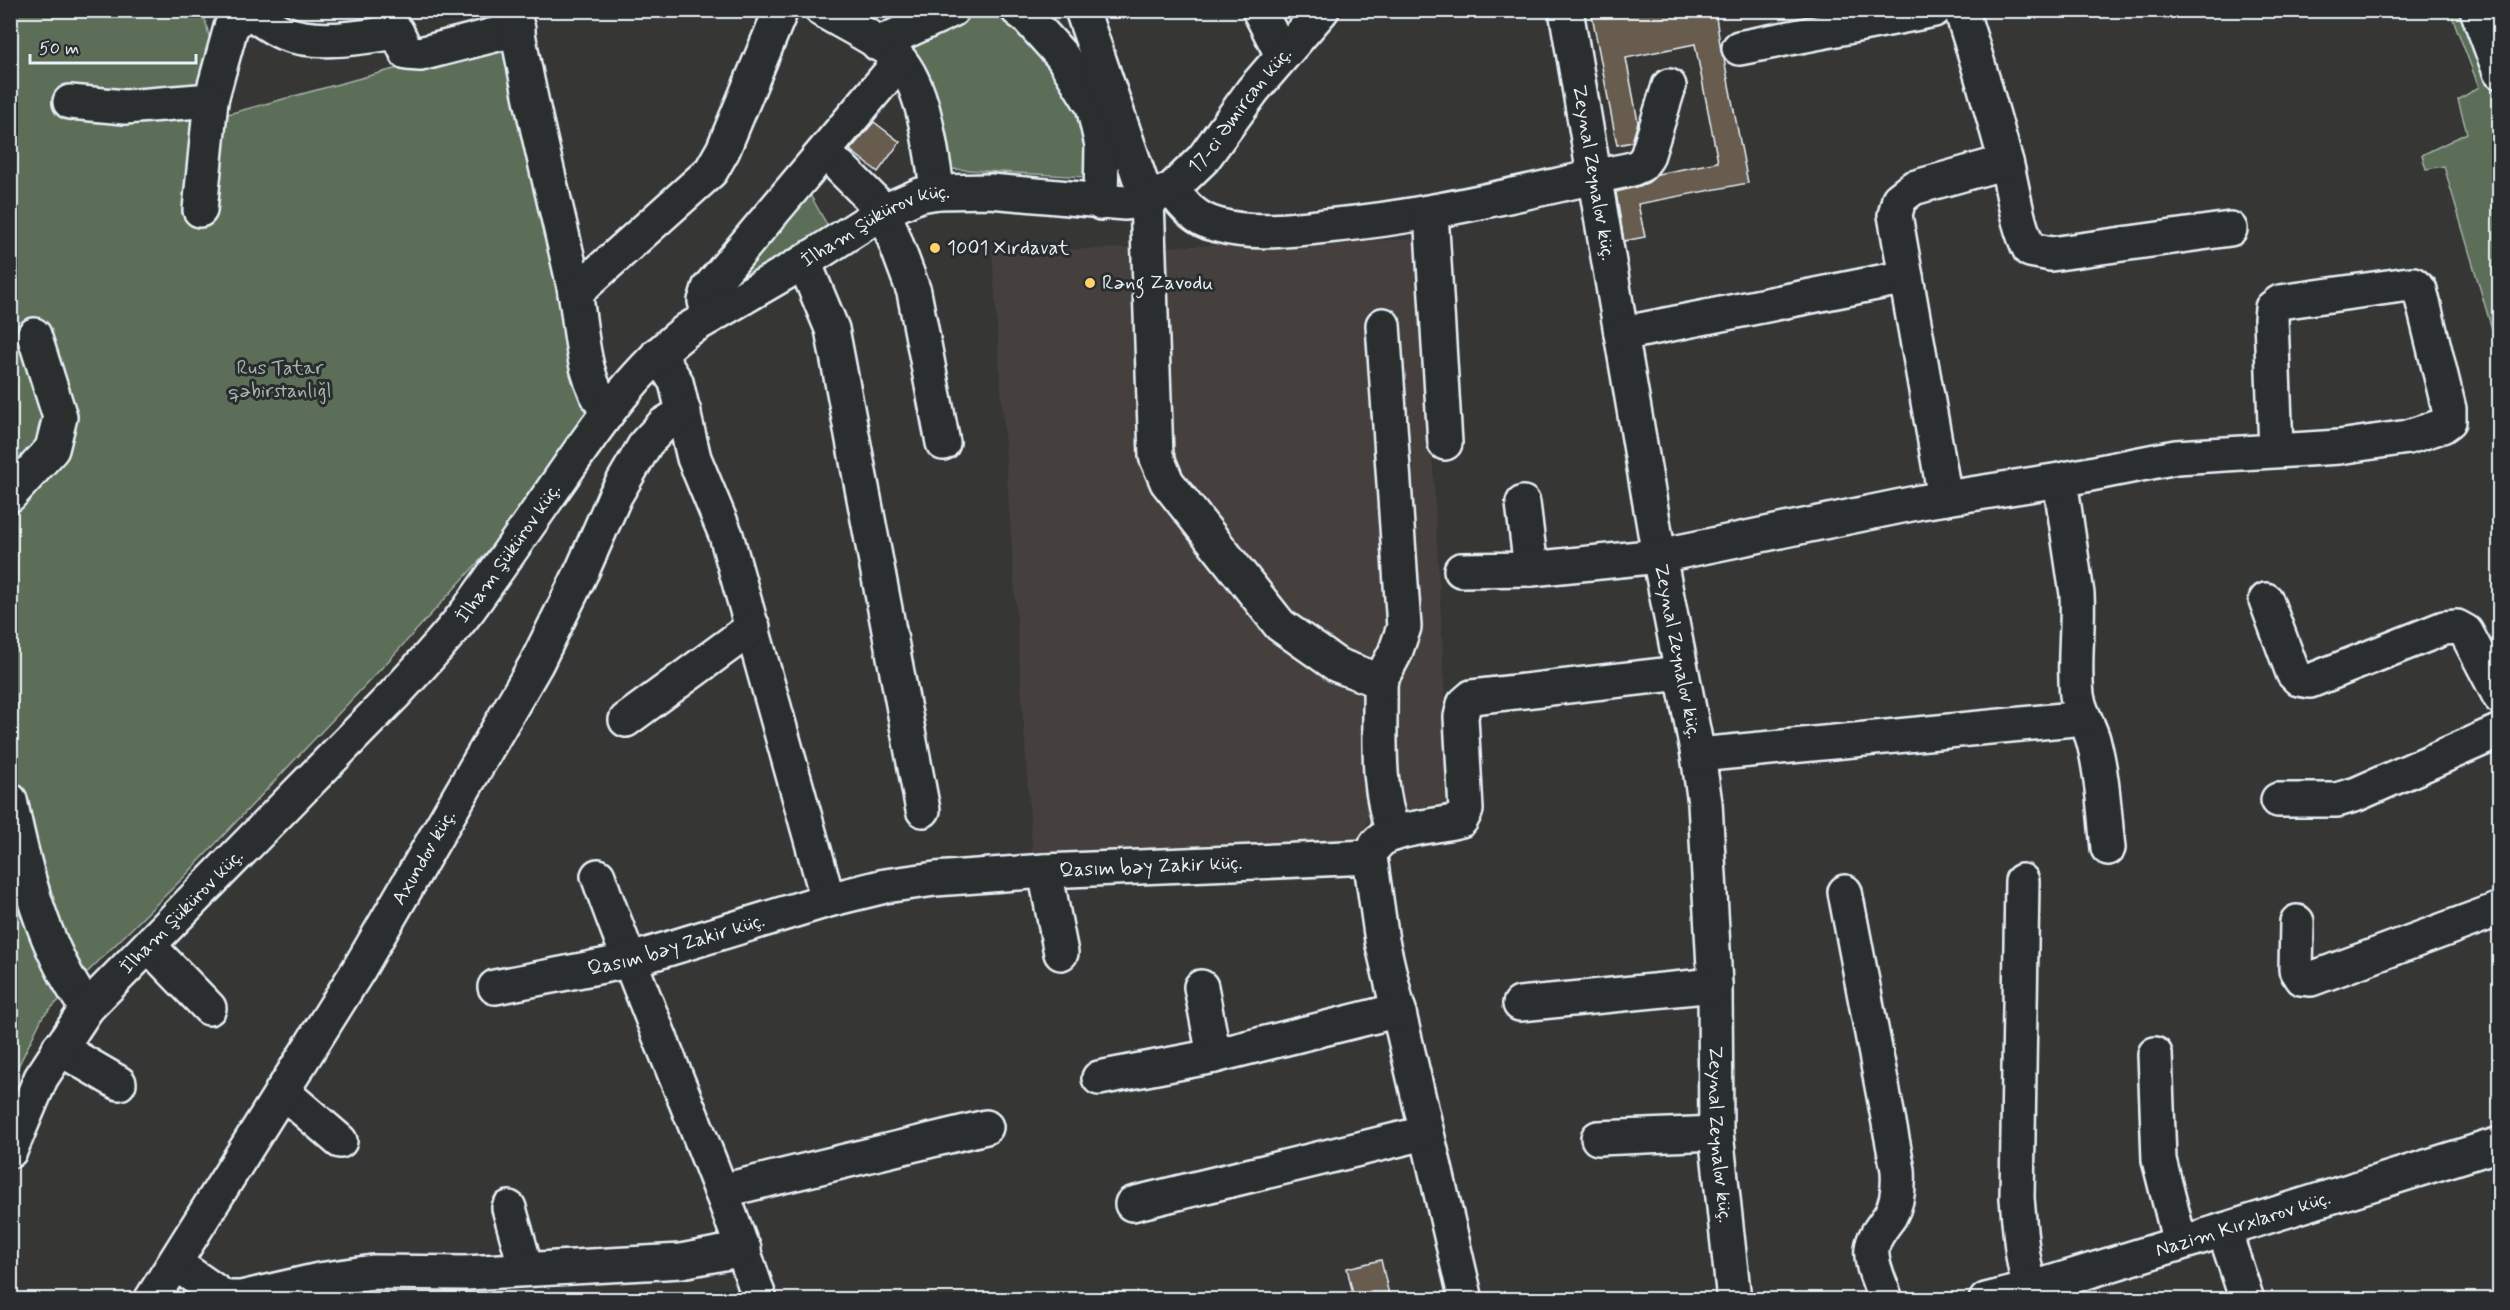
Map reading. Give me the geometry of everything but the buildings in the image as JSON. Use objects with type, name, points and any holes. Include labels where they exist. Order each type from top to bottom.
[{"type":"street","points":[[200,210],[211,100],[231,27],[247,10],[283,32],[306,38],[350,38],[394,21],[407,53],[420,54],[516,20],[575,293],[587,371],[599,401],[608,412]]},
{"type":"street","points":[[575,293],[711,171],[723,150],[781,10]]},
{"type":"street","points":[[822,10],[889,52],[909,73],[919,99],[938,192]]},
{"type":"street","points":[[889,52],[891,10]]},
{"type":"street","points":[[709,317],[705,301],[709,288],[889,52],[952,10]]},
{"type":"street","points":[[1018,10],[1062,56],[1093,106],[1102,145],[1101,203]]},
{"type":"street","points":[[1082,10],[1159,194],[1156,456],[1167,482],[1280,625],[1337,665],[1380,681]]},
{"type":"street","points":[[1259,10],[1282,55]]},
{"type":"street","name":"17-ci Əmircan küç.","points":[[1159,194],[1203,159],[1282,55],[1322,10]]},
{"type":"street","name":"Zeynal Zeynalov küç.","points":[[1566,10],[1659,556],[1698,755],[1705,803],[1710,863],[1716,1133],[1734,1299]]},
{"type":"street","points":[[1738,48],[1934,10]]},
{"type":"street","points":[[1960,10],[2006,162],[2023,236],[2030,250],[2051,254],[2230,229]]},
{"type":"street","points":[[2477,10],[2499,72]]},
{"type":"street","points":[[1159,194],[1183,205],[1197,216],[1216,225],[1246,230],[1288,230],[1371,222],[1431,213],[1632,169],[1641,165],[1647,156],[1669,86]]},
{"type":"street","points":[[70,102],[125,107],[211,100]]},
{"type":"street","points":[[1945,498],[1895,215],[1899,199],[1913,188],[2006,162]]},
{"type":"street","points":[[840,167],[884,211],[914,292],[943,443]]},
{"type":"street","name":"İlham Şükürov küç.","points":[[10,1151],[41,1078],[87,1008],[394,695],[435,649],[468,610],[608,412],[658,354],[687,330],[804,262],[884,211],[920,195],[938,192],[990,191],[1101,203],[1125,203],[1159,194]]},
{"type":"street","points":[[1431,213],[1445,443]]},
{"type":"street","points":[[804,262],[832,329],[923,810]]},
{"type":"street","points":[[1622,334],[1906,277]]},
{"type":"street","points":[[1461,570],[1531,569],[1659,556],[1945,498],[2060,480],[2176,457],[2276,449],[2339,447],[2408,437],[2442,426],[2449,421],[2449,409],[2420,290],[2413,284],[2402,285],[2280,302],[2272,308],[2276,449]]},
{"type":"street","points":[[1383,325],[1404,627],[1395,652],[1380,681],[1381,790],[1385,813],[1394,834]]},
{"type":"street","points":[[10,495],[52,449],[60,417],[34,335]]},
{"type":"street","points":[[658,354],[676,382],[694,458],[726,535],[828,900]]},
{"type":"street","name":"Axundov küç.","points":[[152,1299],[359,969],[536,664],[583,569],[615,496],[646,443],[663,425],[684,412]]},
{"type":"street","points":[[2060,480],[2077,594],[2078,613],[2075,640],[2077,687],[2099,765],[2108,848]]},
{"type":"street","points":[[1522,503],[1531,569]]},
{"type":"street","points":[[2266,600],[2293,672],[2298,679],[2310,681],[2444,628],[2457,627],[2466,632],[2499,697]]},
{"type":"street","points":[[626,720],[753,627]]},
{"type":"street","points":[[1466,1299],[1425,1133],[1382,941],[1370,857],[1382,837],[1461,820],[1466,810],[1461,717],[1464,704],[1473,697],[1681,674]]},
{"type":"street","points":[[1698,755],[2084,718]]},
{"type":"street","points":[[2278,800],[2337,800],[2347,797],[2499,730]]},
{"type":"street","points":[[10,800],[24,865],[42,918],[64,974],[87,1008]]},
{"type":"street","name":"Qasım bəy Zakir küç.","points":[[495,987],[628,961],[828,900],[885,886],[935,879],[1045,871],[1370,857]]},
{"type":"street","points":[[1045,871],[1061,953]]},
{"type":"street","points":[[598,876],[628,961],[744,1249],[760,1299]]},
{"type":"street","points":[[2022,881],[2017,1198],[2032,1294]]},
{"type":"street","points":[[1845,892],[1898,1170],[1899,1187],[1892,1213],[1875,1239],[1872,1249],[1873,1261],[1886,1299]]},
{"type":"street","points":[[2297,922],[2296,970],[2301,978],[2311,979],[2499,909]]},
{"type":"street","points":[[149,946],[209,1008]]},
{"type":"street","points":[[1520,1004],[1714,985]]},
{"type":"street","points":[[1201,987],[1214,1056]]},
{"type":"street","points":[[1099,1078],[1214,1056],[1399,1010]]},
{"type":"street","points":[[59,1048],[119,1083]]},
{"type":"street","points":[[2155,1054],[2159,1160],[2180,1243]]},
{"type":"street","points":[[282,1091],[340,1141]]},
{"type":"street","points":[[721,1191],[986,1127]]},
{"type":"street","points":[[1132,1204],[1425,1133]]},
{"type":"street","points":[[1598,1138],[1716,1133]]},
{"type":"street","name":"Nazim Kırxlarov küç.","points":[[1986,1299],[2032,1294],[2180,1243],[2499,1144]]},
{"type":"street","points":[[509,1208],[526,1269]]},
{"type":"street","points":[[2224,1230],[2247,1299]]},
{"type":"street","points":[[176,1264],[225,1298],[241,1298],[319,1280],[373,1272],[465,1273],[681,1261],[744,1249]]},
{"type":"shaded area","name":"Rəng Zavodu","points":[[1421,239],[1451,809],[1369,815],[1361,847],[1033,862],[992,252]]},
{"type":"green space","name":"Rus Tatar qəbirstanlığl","points":[[11,11],[203,11],[228,114],[505,39],[594,435],[391,658],[185,876],[43,1016],[11,1081]]},
{"type":"green space","points":[[2450,11],[2499,11],[2499,353],[2444,166],[2426,169],[2422,155],[2467,133],[2458,100],[2479,87]]},
{"type":"green space","points":[[988,12],[1019,23],[1057,65],[1088,122],[1085,177],[952,169],[941,118],[903,46],[959,17]]},
{"type":"green space","points":[[808,191],[830,230],[723,297]]},
{"type":"place","name":"1001 Xırdavat","points":[[935,248]]},
{"type":"place","name":"Rəng Zavodu","points":[[1090,283]]}]
